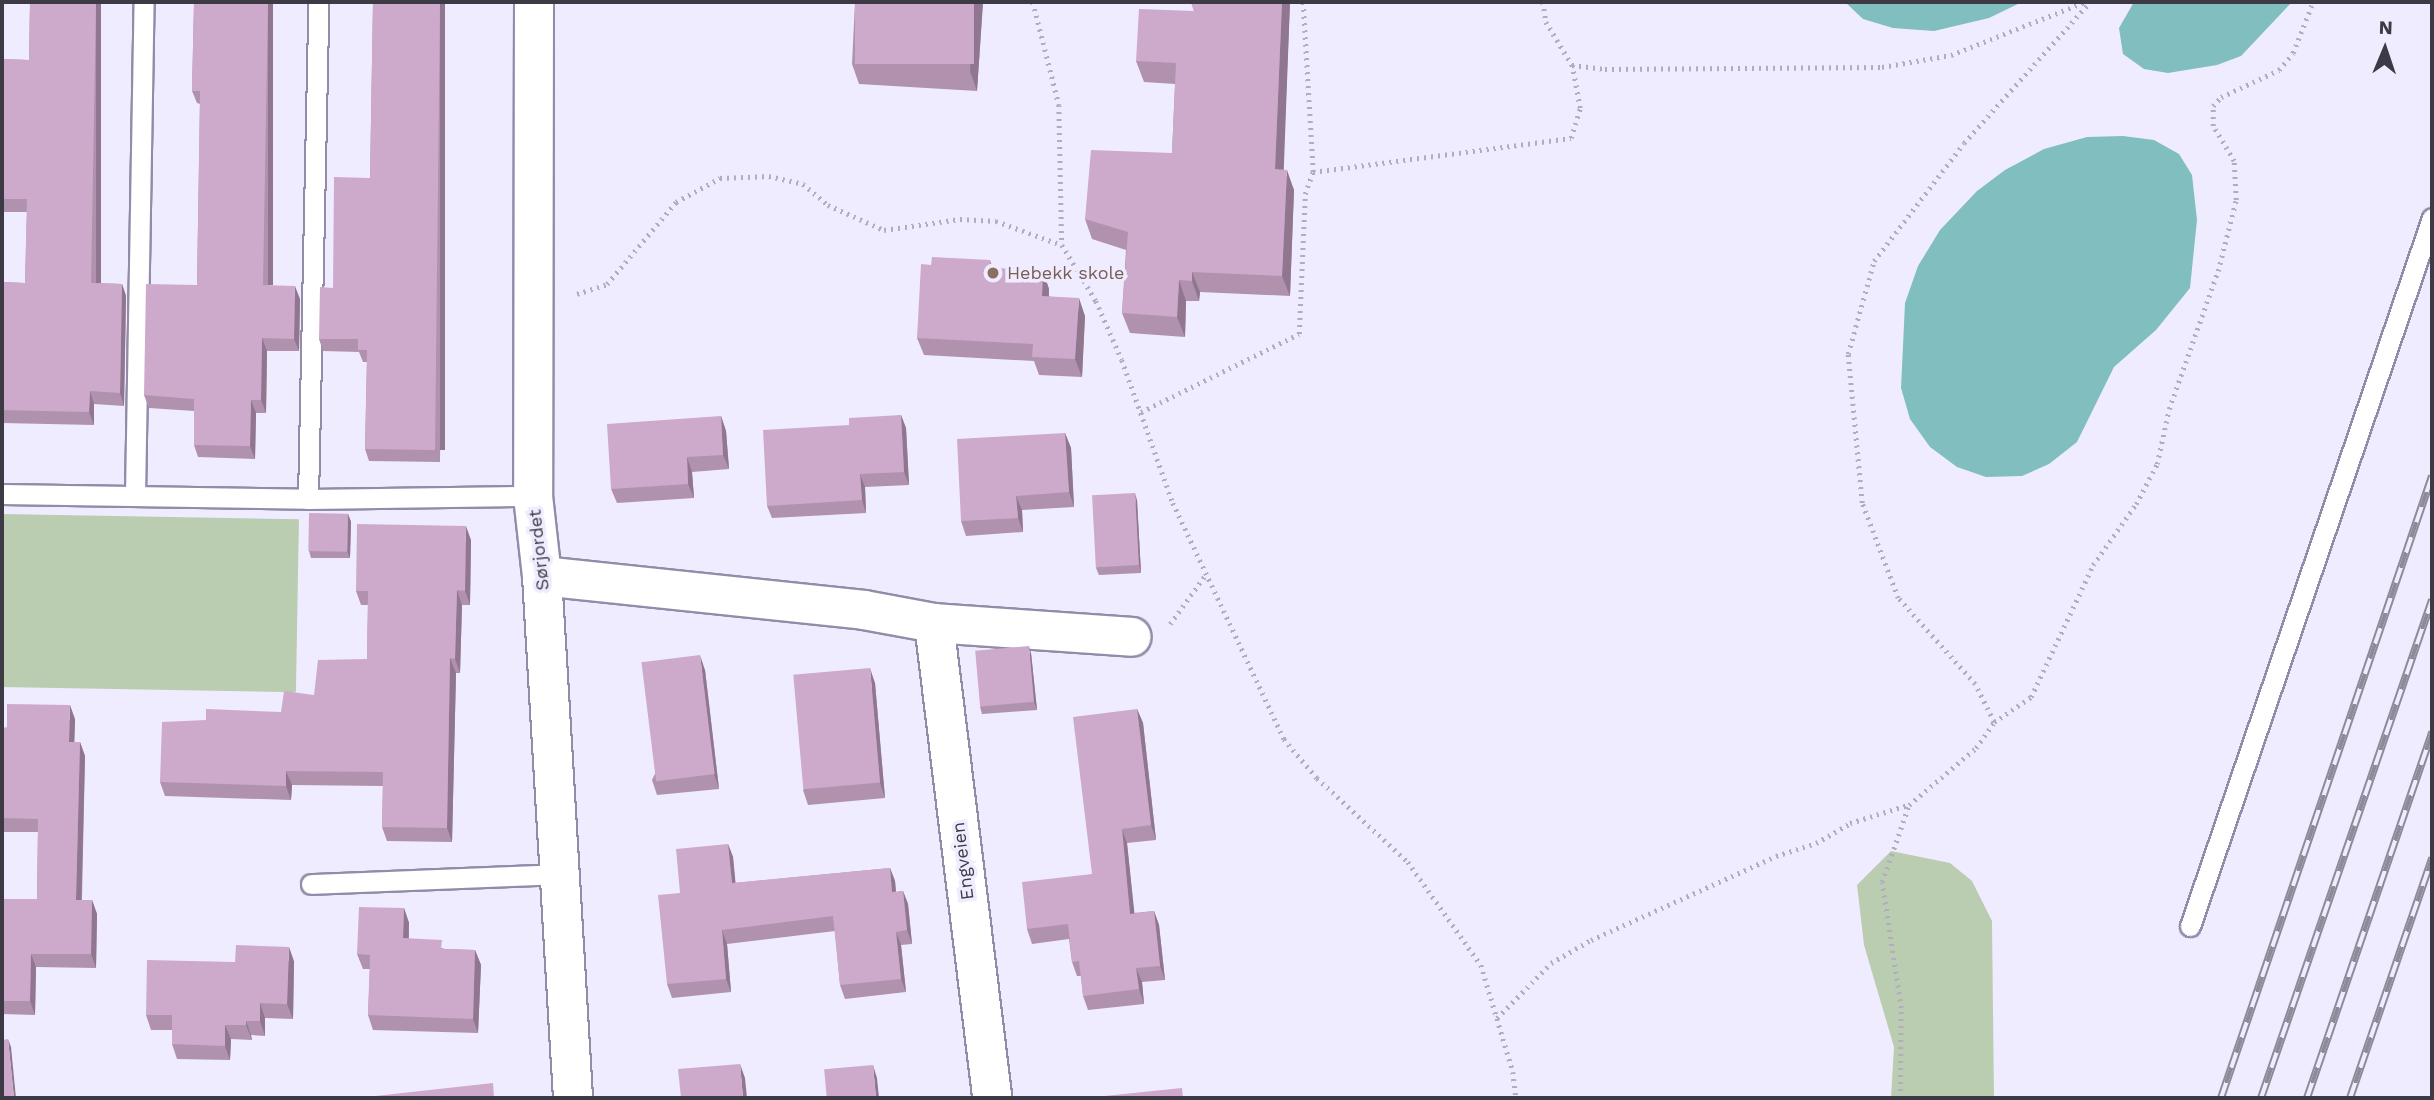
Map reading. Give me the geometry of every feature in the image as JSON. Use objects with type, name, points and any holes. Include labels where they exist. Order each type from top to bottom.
[{"type":"street","name":"Sørjordet","points":[[534,2],[533,496],[542,576],[573,1098]]},
{"type":"street","points":[[542,576],[864,610],[934,623],[1132,637]]},
{"type":"street","name":"Engveien","points":[[934,623],[992,1098]]},
{"type":"lane","points":[[135,495],[144,2]]},
{"type":"lane","points":[[309,499],[318,2]]},
{"type":"lane","points":[[2190,926],[2432,218]]},
{"type":"lane","points":[[2,494],[309,499],[533,496]]},
{"type":"lane","points":[[311,884],[559,874]]},
{"type":"path","points":[[1033,2],[1059,105],[1062,245],[1096,301],[1141,412],[1173,503],[1284,739],[1317,779],[1408,862],[1446,910],[1481,965],[1517,1098]]},
{"type":"path","points":[[1141,412],[1297,337],[1305,194],[1313,172],[1303,2]]},
{"type":"path","points":[[1313,172],[1572,138],[1580,108],[1572,65],[1546,22],[1544,2]]},
{"type":"path","points":[[1572,65],[1605,69],[1882,67],[1951,55],[2087,2]]},
{"type":"path","points":[[1994,722],[1975,684],[1898,598],[1862,503],[1848,354],[1874,261],[1964,143],[2087,2]]},
{"type":"path","points":[[1497,1017],[1552,963],[1591,940],[1776,856],[1816,843],[1850,823],[1909,805],[1976,748],[1994,722],[2031,696],[2093,565],[2136,504],[2157,464],[2169,410],[2218,271],[2235,200],[2234,161],[2213,126],[2213,106],[2221,97],[2279,70],[2293,53],[2313,2]]},
{"type":"path","points":[[532,306],[607,284],[676,202],[720,178],[769,176],[803,184],[828,205],[884,230],[960,219],[996,221],[1062,245]]},
{"type":"path","points":[[1132,637],[1170,624],[1206,573]]},
{"type":"path","points":[[1899,1098],[1901,1008],[1882,882],[1909,805]]},
{"type":"shaded area","points":[[1845,2],[2022,2],[1989,18],[1934,31],[1893,28],[1863,19]]},
{"type":"shaded area","points":[[2134,2],[2292,2],[2241,56],[2217,65],[2168,73],[2144,69],[2123,54],[2119,28]]},
{"type":"shaded area","points":[[2123,136],[2154,140],[2179,154],[2192,175],[2197,220],[2190,288],[2156,330],[2114,367],[2077,442],[2049,464],[2022,476],[1986,477],[1957,467],[1930,447],[1910,419],[1901,388],[1905,303],[1918,266],[1940,230],[1977,191],[2005,170],[2044,149],[2087,137]]},
{"type":"shaded area","points":[[2,514],[299,519],[296,692],[2,687]]},
{"type":"shaded area","points":[[1891,851],[1950,863],[1972,881],[1992,921],[1994,1098],[1891,1098],[1894,1047],[1864,945],[1857,885]]},
{"type":"building","points":[[30,2],[96,2],[91,283],[122,284],[120,393],[90,391],[89,412],[2,410],[2,282],[25,283],[27,199],[2,199],[2,59],[29,60]]},
{"type":"building","points":[[194,2],[268,2],[263,285],[295,286],[294,339],[262,338],[261,400],[251,400],[250,446],[194,445],[194,399],[144,395],[146,284],[197,285],[200,91],[192,91]]},
{"type":"building","points":[[373,2],[440,2],[435,450],[365,449],[367,350],[358,350],[358,339],[319,339],[320,287],[333,288],[334,177],[370,178]]},
{"type":"building","points":[[855,2],[974,2],[974,64],[855,64]]},
{"type":"building","points":[[1191,2],[1282,2],[1275,169],[1287,170],[1282,276],[1192,272],[1192,281],[1179,280],[1177,317],[1122,313],[1128,232],[1085,219],[1091,150],[1172,153],[1176,63],[1136,61],[1139,9],[1194,11]]},
{"type":"building","points":[[932,257],[990,260],[990,268],[1043,271],[1042,296],[1079,298],[1075,359],[1032,357],[1033,344],[917,338],[921,264],[931,265]]},
{"type":"building","points":[[901,415],[904,472],[860,474],[862,500],[767,506],[763,430],[849,425],[849,418]]},
{"type":"building","points":[[721,416],[723,455],[687,457],[688,484],[611,489],[607,424]]},
{"type":"building","points":[[1065,433],[1069,492],[1016,496],[1018,518],[961,521],[957,439]]},
{"type":"building","points":[[1135,493],[1139,565],[1096,567],[1092,495]]},
{"type":"building","points":[[309,513],[348,514],[347,552],[308,551]]},
{"type":"building","points":[[357,524],[466,526],[465,591],[457,590],[455,659],[450,658],[447,828],[382,827],[383,772],[286,771],[286,786],[160,782],[162,722],[206,720],[206,709],[281,712],[284,691],[314,695],[318,660],[367,659],[368,591],[356,591]]},
{"type":"building","points":[[1029,646],[1034,702],[980,706],[975,651]]},
{"type":"building","points":[[700,655],[715,774],[656,781],[641,662]]},
{"type":"building","points":[[870,668],[880,783],[803,789],[793,675]]},
{"type":"building","points":[[7,704],[70,705],[69,742],[80,742],[76,900],[92,900],[91,954],[31,954],[30,1001],[2,1001],[2,899],[37,899],[38,819],[2,818],[2,728],[7,728]]},
{"type":"building","points":[[1137,709],[1151,825],[1122,829],[1130,914],[1154,911],[1160,966],[1136,968],[1139,989],[1083,996],[1079,961],[1072,962],[1068,924],[1027,929],[1022,882],[1092,874],[1073,717]]},
{"type":"building","points":[[728,844],[732,883],[890,868],[892,892],[903,891],[907,930],[896,932],[901,979],[840,985],[833,916],[722,930],[726,979],[667,984],[658,895],[680,893],[676,849]]},
{"type":"building","points":[[359,907],[404,908],[403,938],[442,940],[441,949],[475,950],[473,1019],[368,1015],[370,955],[357,954]]},
{"type":"building","points":[[236,945],[289,947],[287,1004],[260,1003],[260,1021],[246,1021],[246,1025],[225,1025],[225,1046],[172,1044],[172,1015],[146,1015],[147,960],[235,962]]},
{"type":"building","points":[[8,1039],[14,1098],[2,1098],[2,1040]]},
{"type":"building","points":[[740,1064],[743,1098],[681,1098],[678,1069]]},
{"type":"building","points":[[873,1065],[876,1098],[827,1098],[824,1069]]},
{"type":"building","points":[[493,1083],[494,1098],[357,1098]]},
{"type":"building","points":[[1182,1088],[1183,1098],[1085,1098]]},
{"type":"railway","points":[[2221,1098],[2432,476]]},
{"type":"railway","points":[[2261,1098],[2432,600]]},
{"type":"railway","points":[[2307,1098],[2432,732]]},
{"type":"railway","points":[[2350,1098],[2432,858]]},
{"type":"place","name":"Hebekk skole","points":[[993,273]]}]
